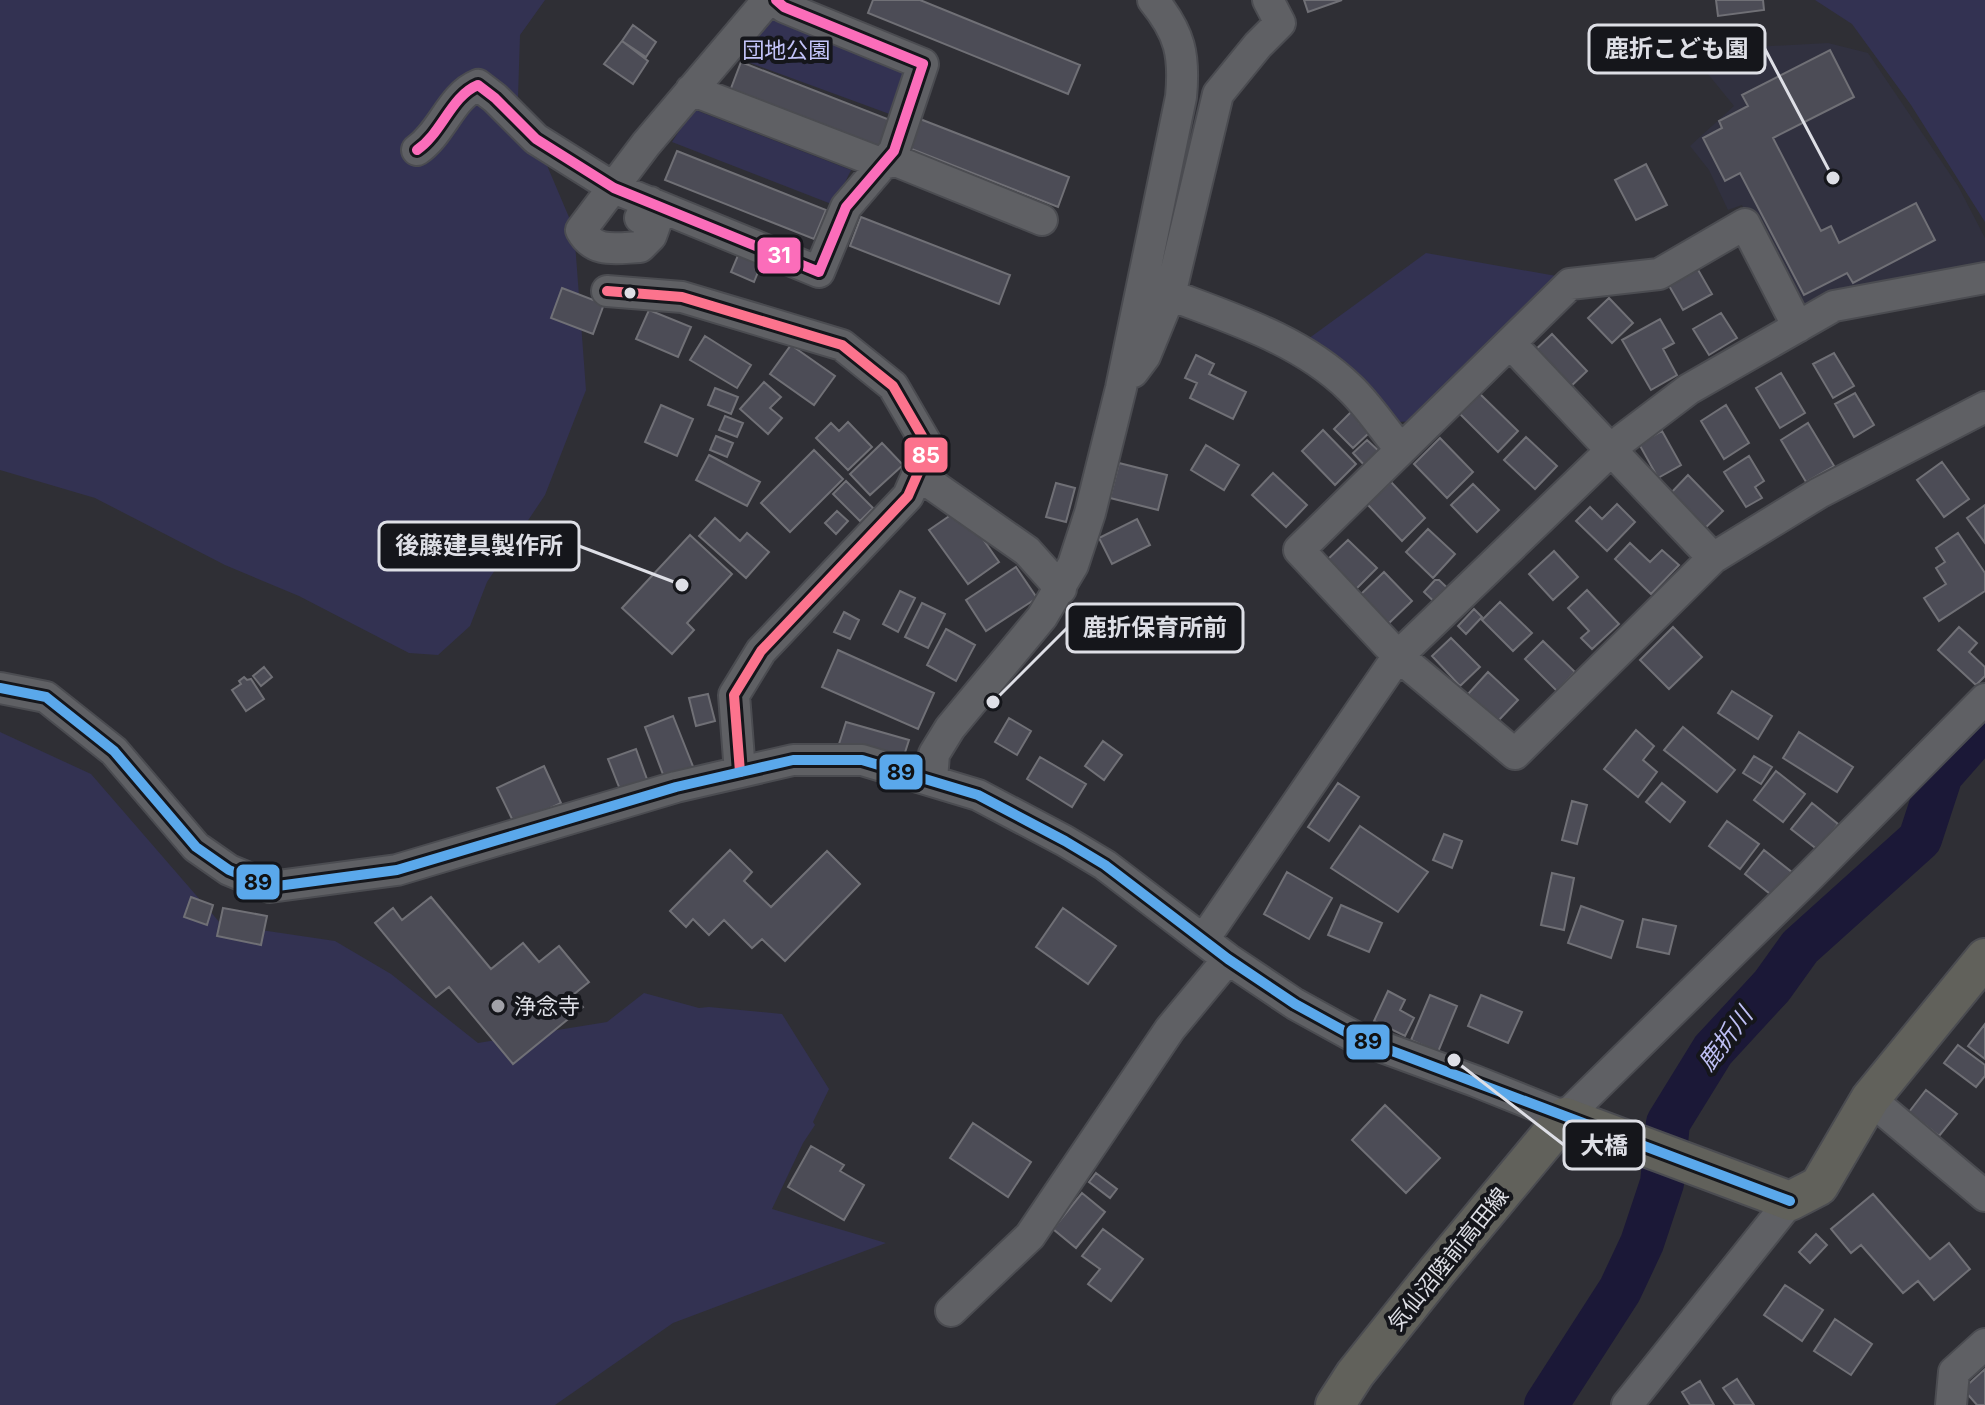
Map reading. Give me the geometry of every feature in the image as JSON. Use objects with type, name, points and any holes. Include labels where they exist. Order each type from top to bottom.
[{"type":"main road","points":[[1565,1117],[1790,1201],[1819,1186],[1870,1099],[1985,958]]},
{"type":"main road","name":"気仙沼陸前高田線","points":[[1335,1405],[1355,1374],[1419,1293],[1565,1117]]},
{"type":"street","points":[[645,210],[655,225],[651,236],[640,247],[598,248],[586,240],[581,230],[646,144],[768,0]]},
{"type":"street","points":[[417,150],[428,142],[466,90],[478,85],[536,139],[609,194],[645,210],[819,272],[846,207],[894,151],[923,64],[784,7],[776,0]]},
{"type":"street","points":[[932,780],[934,754],[950,728],[1042,617],[1061,589],[1073,565],[1090,513],[1121,388],[1181,97],[1184,67],[1179,41],[1153,0]]},
{"type":"street","points":[[1121,388],[1145,356],[1170,295],[1218,94],[1280,23],[1268,0]]},
{"type":"street","points":[[691,90],[883,164],[896,161],[1042,220]]},
{"type":"street","points":[[1798,327],[1745,224],[1659,274],[1570,284],[1299,550],[1398,656],[1515,754],[1713,558],[1819,493],[1985,407]]},
{"type":"street","points":[[1204,939],[1398,656],[1611,451],[1689,389],[1834,306],[1985,278]]},
{"type":"street","points":[[607,291],[682,297],[842,345],[893,386],[929,448],[908,496],[761,651],[734,695],[740,772]]},
{"type":"street","points":[[1170,295],[1257,328],[1312,358],[1350,388],[1401,450]]},
{"type":"street","points":[[1510,343],[1713,558]]},
{"type":"street","points":[[917,474],[1027,551],[1061,589]]},
{"type":"street","points":[[0,688],[46,697],[114,751],[196,847],[229,870],[270,887],[397,870],[676,787],[793,760],[862,760],[978,795],[1065,841],[1105,865],[1228,959],[1295,1004],[1355,1037],[1565,1117],[1985,699]]},
{"type":"street","points":[[951,1311],[1030,1236],[1170,1029],[1228,959]]},
{"type":"street","points":[[1870,1099],[1985,1196]]},
{"type":"street","points":[[1638,1400],[1790,1201]]},
{"type":"street","points":[[1951,1405],[1954,1372],[1985,1344]]},
{"type":"shaded area","points":[[1828,43],[1868,53],[1958,186],[1985,238],[1985,270],[1796,308],[1742,205],[1728,210],[1709,170],[1690,146],[1734,106],[1708,74],[1733,48]]},
{"type":"green space","points":[[0,0],[545,0],[520,35],[518,97],[574,229],[586,390],[545,495],[487,582],[470,626],[438,655],[409,653],[299,596],[225,565],[95,498],[0,470]]},
{"type":"green space","points":[[1815,0],[1985,0],[1985,222],[1911,105],[1852,24]]},
{"type":"green space","name":"団地公園","points":[[769,17],[911,74],[895,116],[737,58]]},
{"type":"green space","name":"団地公園","points":[[693,109],[851,170],[834,205],[672,142]]},
{"type":"green space","points":[[1426,253],[1562,277],[1415,421],[1398,422],[1308,339]]},
{"type":"green space","points":[[0,732],[91,774],[221,924],[335,941],[391,974],[478,1043],[607,1022],[644,993],[699,1008],[782,1014],[829,1089],[813,1122],[815,1125],[803,1143],[772,1209],[886,1243],[673,1323],[555,1405],[0,1405]]},
{"type":"building","points":[[873,0],[920,0],[1080,65],[1068,94],[868,13]]},
{"type":"building","points":[[1304,0],[1342,0],[1308,12]]},
{"type":"building","points":[[1716,0],[1763,0],[1764,10],[1718,16]]},
{"type":"building","points":[[633,25],[656,42],[646,57],[622,41]]},
{"type":"building","points":[[622,41],[648,61],[633,84],[604,64]]},
{"type":"building","points":[[1830,50],[1854,97],[1773,138],[1821,231],[1831,226],[1839,243],[1916,203],[1935,240],[1853,283],[1847,273],[1804,295],[1740,173],[1725,181],[1703,138],[1722,128],[1719,121],[1748,106],[1742,95]]},
{"type":"building","points":[[741,62],[890,120],[879,149],[730,91]]},
{"type":"building","points":[[920,119],[1069,177],[1058,207],[909,148]]},
{"type":"building","points":[[677,151],[826,210],[814,239],[665,180]]},
{"type":"building","points":[[1646,164],[1667,205],[1636,220],[1615,180]]},
{"type":"building","points":[[861,217],[1010,275],[999,304],[850,246]]},
{"type":"building","points":[[739,253],[762,262],[754,282],[731,272]]},
{"type":"building","points":[[1697,268],[1712,294],[1683,310],[1668,284]]},
{"type":"building","points":[[562,288],[604,304],[593,334],[551,318]]},
{"type":"building","points":[[1609,298],[1633,323],[1612,343],[1588,318]]},
{"type":"building","points":[[649,310],[691,327],[678,357],[636,339]]},
{"type":"building","points":[[1721,313],[1737,338],[1709,355],[1693,329]]},
{"type":"building","points":[[1660,319],[1674,343],[1663,349],[1677,375],[1651,390],[1622,340]]},
{"type":"building","points":[[1552,334],[1587,371],[1567,390],[1532,353]]},
{"type":"building","points":[[705,336],[751,365],[737,388],[690,360]]},
{"type":"building","points":[[791,345],[835,376],[814,405],[770,374]]},
{"type":"building","points":[[1834,353],[1854,386],[1833,398],[1813,364]]},
{"type":"building","points":[[1196,355],[1214,364],[1209,374],[1246,392],[1233,419],[1190,398],[1197,383],[1185,378]]},
{"type":"building","points":[[1781,373],[1805,413],[1780,428],[1756,388]]},
{"type":"building","points":[[764,382],[781,397],[770,408],[782,418],[768,434],[740,409]]},
{"type":"building","points":[[715,388],[738,397],[731,414],[708,405]]},
{"type":"building","points":[[1479,393],[1518,431],[1498,452],[1459,413]]},
{"type":"building","points":[[1855,393],[1874,425],[1854,437],[1835,404]]},
{"type":"building","points":[[661,405],[693,419],[677,456],[645,442]]},
{"type":"building","points":[[1726,405],[1749,443],[1724,459],[1701,421]]},
{"type":"building","points":[[1356,407],[1366,418],[1360,423],[1370,432],[1353,448],[1334,429]]},
{"type":"building","points":[[725,416],[743,423],[737,437],[719,430]]},
{"type":"building","points":[[848,422],[872,447],[848,470],[816,438],[831,423],[839,431]]},
{"type":"building","points":[[1808,423],[1834,466],[1806,482],[1781,440]]},
{"type":"building","points":[[1323,430],[1356,464],[1335,485],[1302,451]]},
{"type":"building","points":[[1662,431],[1681,465],[1658,478],[1639,444]]},
{"type":"building","points":[[716,436],[733,443],[727,457],[710,450]]},
{"type":"building","points":[[1526,437],[1557,466],[1535,489],[1504,460]]},
{"type":"building","points":[[1440,438],[1473,472],[1447,498],[1414,464]]},
{"type":"building","points":[[1367,440],[1381,453],[1366,467],[1353,453]]},
{"type":"building","points":[[882,443],[903,465],[870,495],[850,474]]},
{"type":"building","points":[[1206,445],[1239,465],[1224,490],[1191,470]]},
{"type":"building","points":[[814,450],[843,479],[790,532],[761,503]]},
{"type":"building","points":[[709,455],[760,482],[747,506],[696,480]]},
{"type":"building","points":[[1749,456],[1764,481],[1755,487],[1762,498],[1746,507],[1724,472]]},
{"type":"building","points":[[1942,462],[1969,499],[1944,517],[1917,480]]},
{"type":"building","points":[[1119,463],[1167,475],[1158,510],[1110,498]]},
{"type":"building","points":[[1273,473],[1307,505],[1286,527],[1252,495]]},
{"type":"building","points":[[1688,475],[1723,511],[1703,530],[1669,495]]},
{"type":"building","points":[[846,481],[873,508],[860,521],[833,494]]},
{"type":"building","points":[[1391,482],[1425,518],[1402,541],[1367,504]]},
{"type":"building","points":[[1056,483],[1075,488],[1066,522],[1046,517]]},
{"type":"building","points":[[1473,484],[1499,510],[1477,532],[1451,505]]},
{"type":"building","points":[[1617,504],[1635,522],[1607,551],[1576,521],[1590,507],[1602,519]]},
{"type":"building","points":[[1985,505],[1985,543],[1967,518]]},
{"type":"building","points":[[961,508],[999,562],[968,584],[929,530]]},
{"type":"building","points":[[837,511],[848,521],[836,534],[825,523]]},
{"type":"building","points":[[715,518],[740,541],[747,533],[769,552],[746,578],[699,536]]},
{"type":"building","points":[[1137,519],[1150,545],[1112,564],[1099,538]]},
{"type":"building","points":[[1428,529],[1455,554],[1433,578],[1406,552]]},
{"type":"building","points":[[1958,533],[1985,573],[1985,591],[1939,621],[1924,598],[1946,584],[1936,568],[1945,562],[1936,548]]},
{"type":"building","points":[[690,535],[732,574],[687,623],[694,630],[672,654],[622,608]]},
{"type":"building","points":[[1348,540],[1377,568],[1355,590],[1326,561]]},
{"type":"building","points":[[1630,543],[1650,562],[1662,550],[1679,565],[1651,594],[1615,559]]},
{"type":"building","points":[[1554,551],[1578,577],[1553,600],[1529,574]]},
{"type":"building","points":[[1016,567],[1037,598],[986,631],[966,600]]},
{"type":"building","points":[[1384,572],[1412,601],[1387,625],[1359,596]]},
{"type":"building","points":[[1435,580],[1439,580],[1456,596],[1443,610],[1424,592]]},
{"type":"building","points":[[1587,590],[1619,624],[1592,649],[1581,638],[1589,631],[1568,608]]},
{"type":"building","points":[[900,591],[915,598],[898,632],[883,624]]},
{"type":"building","points":[[1500,602],[1532,633],[1513,651],[1482,620]]},
{"type":"building","points":[[922,603],[945,614],[928,648],[905,637]]},
{"type":"building","points":[[1474,609],[1482,617],[1466,634],[1458,626]]},
{"type":"building","points":[[844,612],[859,620],[850,639],[834,632]]},
{"type":"building","points":[[1673,627],[1702,657],[1669,689],[1640,660]]},
{"type":"building","points":[[1959,627],[1977,643],[1969,652],[1985,667],[1985,676],[1976,685],[1938,650]]},
{"type":"building","points":[[946,629],[975,645],[956,681],[927,665]]},
{"type":"building","points":[[1451,638],[1480,667],[1460,686],[1432,656]]},
{"type":"building","points":[[1543,641],[1575,672],[1557,691],[1525,659]]},
{"type":"building","points":[[838,650],[934,693],[918,729],[822,687]]},
{"type":"building","points":[[264,667],[272,677],[261,686],[253,676]]},
{"type":"building","points":[[1488,672],[1518,700],[1497,722],[1468,694]]},
{"type":"building","points":[[244,677],[251,679],[264,699],[246,711],[232,690],[241,684],[239,681]]},
{"type":"building","points":[[1732,691],[1772,716],[1758,739],[1718,713]]},
{"type":"building","points":[[708,694],[715,721],[696,726],[689,698]]},
{"type":"building","points":[[673,716],[696,774],[667,785],[645,727]]},
{"type":"building","points":[[1009,718],[1031,731],[1017,755],[995,742]]},
{"type":"building","points":[[846,722],[909,740],[901,765],[838,747]]},
{"type":"building","points":[[1683,727],[1735,770],[1717,792],[1664,750]]},
{"type":"building","points":[[1636,730],[1654,746],[1643,760],[1657,772],[1638,797],[1604,769]]},
{"type":"building","points":[[1799,732],[1853,767],[1837,792],[1783,758]]},
{"type":"building","points":[[1103,741],[1122,755],[1104,780],[1085,766]]},
{"type":"building","points":[[636,749],[648,782],[621,792],[608,759]]},
{"type":"building","points":[[1754,756],[1772,767],[1761,784],[1743,773]]},
{"type":"building","points":[[1040,757],[1086,784],[1072,807],[1027,779]]},
{"type":"building","points":[[544,766],[561,803],[515,825],[497,788]]},
{"type":"building","points":[[1776,771],[1805,794],[1783,822],[1754,800]]},
{"type":"building","points":[[1338,783],[1359,797],[1329,841],[1308,827]]},
{"type":"building","points":[[1662,783],[1685,802],[1670,822],[1646,802]]},
{"type":"building","points":[[1572,801],[1587,805],[1577,844],[1562,840]]},
{"type":"building","points":[[1812,803],[1838,824],[1818,850],[1791,829]]},
{"type":"building","points":[[1727,821],[1759,844],[1740,869],[1709,846]]},
{"type":"building","points":[[1360,826],[1428,872],[1398,912],[1331,868]]},
{"type":"building","points":[[1444,834],[1462,841],[1452,868],[1433,860]]},
{"type":"building","points":[[730,850],[752,872],[744,881],[771,907],[827,851],[860,884],[785,961],[762,939],[752,948],[724,920],[709,935],[693,919],[686,927],[670,911]]},
{"type":"building","points":[[1764,850],[1793,873],[1774,897],[1745,874]]},
{"type":"building","points":[[1287,872],[1332,898],[1309,939],[1264,914]]},
{"type":"building","points":[[1552,873],[1574,878],[1564,930],[1541,925]]},
{"type":"building","points":[[191,897],[213,905],[207,925],[184,917]]},
{"type":"building","points":[[431,897],[491,969],[523,943],[539,962],[559,946],[589,982],[573,995],[583,1007],[513,1064],[449,987],[436,997],[375,923],[393,908],[402,920]]},
{"type":"building","points":[[1341,905],[1382,923],[1369,952],[1328,935]]},
{"type":"building","points":[[1581,906],[1623,921],[1611,958],[1568,943]]},
{"type":"building","points":[[223,908],[267,916],[261,945],[217,936]]},
{"type":"building","points":[[1063,908],[1116,946],[1088,984],[1036,947]]},
{"type":"building","points":[[1643,919],[1676,926],[1669,954],[1637,947]]},
{"type":"building","points":[[1388,991],[1405,1000],[1400,1010],[1414,1018],[1405,1036],[1374,1021]]},
{"type":"building","points":[[1430,995],[1457,1006],[1438,1052],[1411,1040]]},
{"type":"building","points":[[1481,995],[1522,1012],[1508,1043],[1468,1026]]},
{"type":"building","points":[[1985,1024],[1985,1059],[1968,1046]]},
{"type":"building","points":[[1958,1045],[1985,1065],[1985,1076],[1976,1087],[1944,1063]]},
{"type":"building","points":[[1926,1090],[1957,1114],[1939,1136],[1909,1112]]},
{"type":"building","points":[[1385,1105],[1440,1158],[1406,1193],[1352,1140]]},
{"type":"building","points":[[973,1123],[1031,1162],[1008,1197],[950,1158]]},
{"type":"building","points":[[811,1146],[844,1165],[840,1171],[864,1185],[844,1220],[788,1187]]},
{"type":"building","points":[[1096,1173],[1117,1189],[1110,1198],[1089,1182]]},
{"type":"building","points":[[1082,1193],[1105,1212],[1076,1248],[1053,1229]]},
{"type":"building","points":[[1873,1194],[1930,1259],[1949,1243],[1970,1269],[1934,1300],[1918,1281],[1903,1293],[1861,1245],[1851,1253],[1831,1229]]},
{"type":"building","points":[[1103,1229],[1143,1259],[1111,1301],[1088,1284],[1100,1269],[1082,1256]]},
{"type":"building","points":[[1816,1234],[1827,1245],[1810,1263],[1799,1252]]},
{"type":"building","points":[[1785,1285],[1823,1310],[1802,1341],[1764,1315]]},
{"type":"building","points":[[1835,1319],[1872,1344],[1851,1375],[1814,1351]]},
{"type":"building","points":[[1985,1369],[1985,1405],[1977,1405],[1963,1389]]},
{"type":"building","points":[[1737,1379],[1754,1405],[1735,1405],[1723,1388]]},
{"type":"building","points":[[1700,1381],[1714,1405],[1690,1405],[1682,1392]]},
{"type":"waterway","name":"鹿折川","points":[[1546,1405],[1620,1290],[1642,1243],[1662,1183],[1668,1123],[1713,1050],[1772,986],[1800,947],[1920,839],[1941,775],[1985,725]]},
{"type":"transit line","name":"31","points":[[417,150],[426,143],[461,97],[478,85],[536,139],[614,188],[819,272],[846,207],[894,151],[923,64],[784,7],[776,0]]},
{"type":"transit line","name":"85","points":[[607,291],[682,297],[842,345],[893,386],[929,448],[908,496],[761,651],[734,695],[740,772]]},
{"type":"transit line","name":"89","points":[[0,688],[46,697],[114,751],[196,847],[229,870],[270,887],[397,870],[676,787],[793,760],[862,760],[978,795],[1065,841],[1105,865],[1228,959],[1295,1004],[1355,1037],[1790,1201]]},
{"type":"place","name":"鹿折こども園","points":[[1833,178]]},
{"type":"place","name":"後藤建具製作所","points":[[682,585]]},
{"type":"place","name":"鹿折保育所前","points":[[993,702]]},
{"type":"place","name":"浄念寺","points":[[498,1006]]},
{"type":"place","name":"大橋","points":[[1454,1060]]}]
